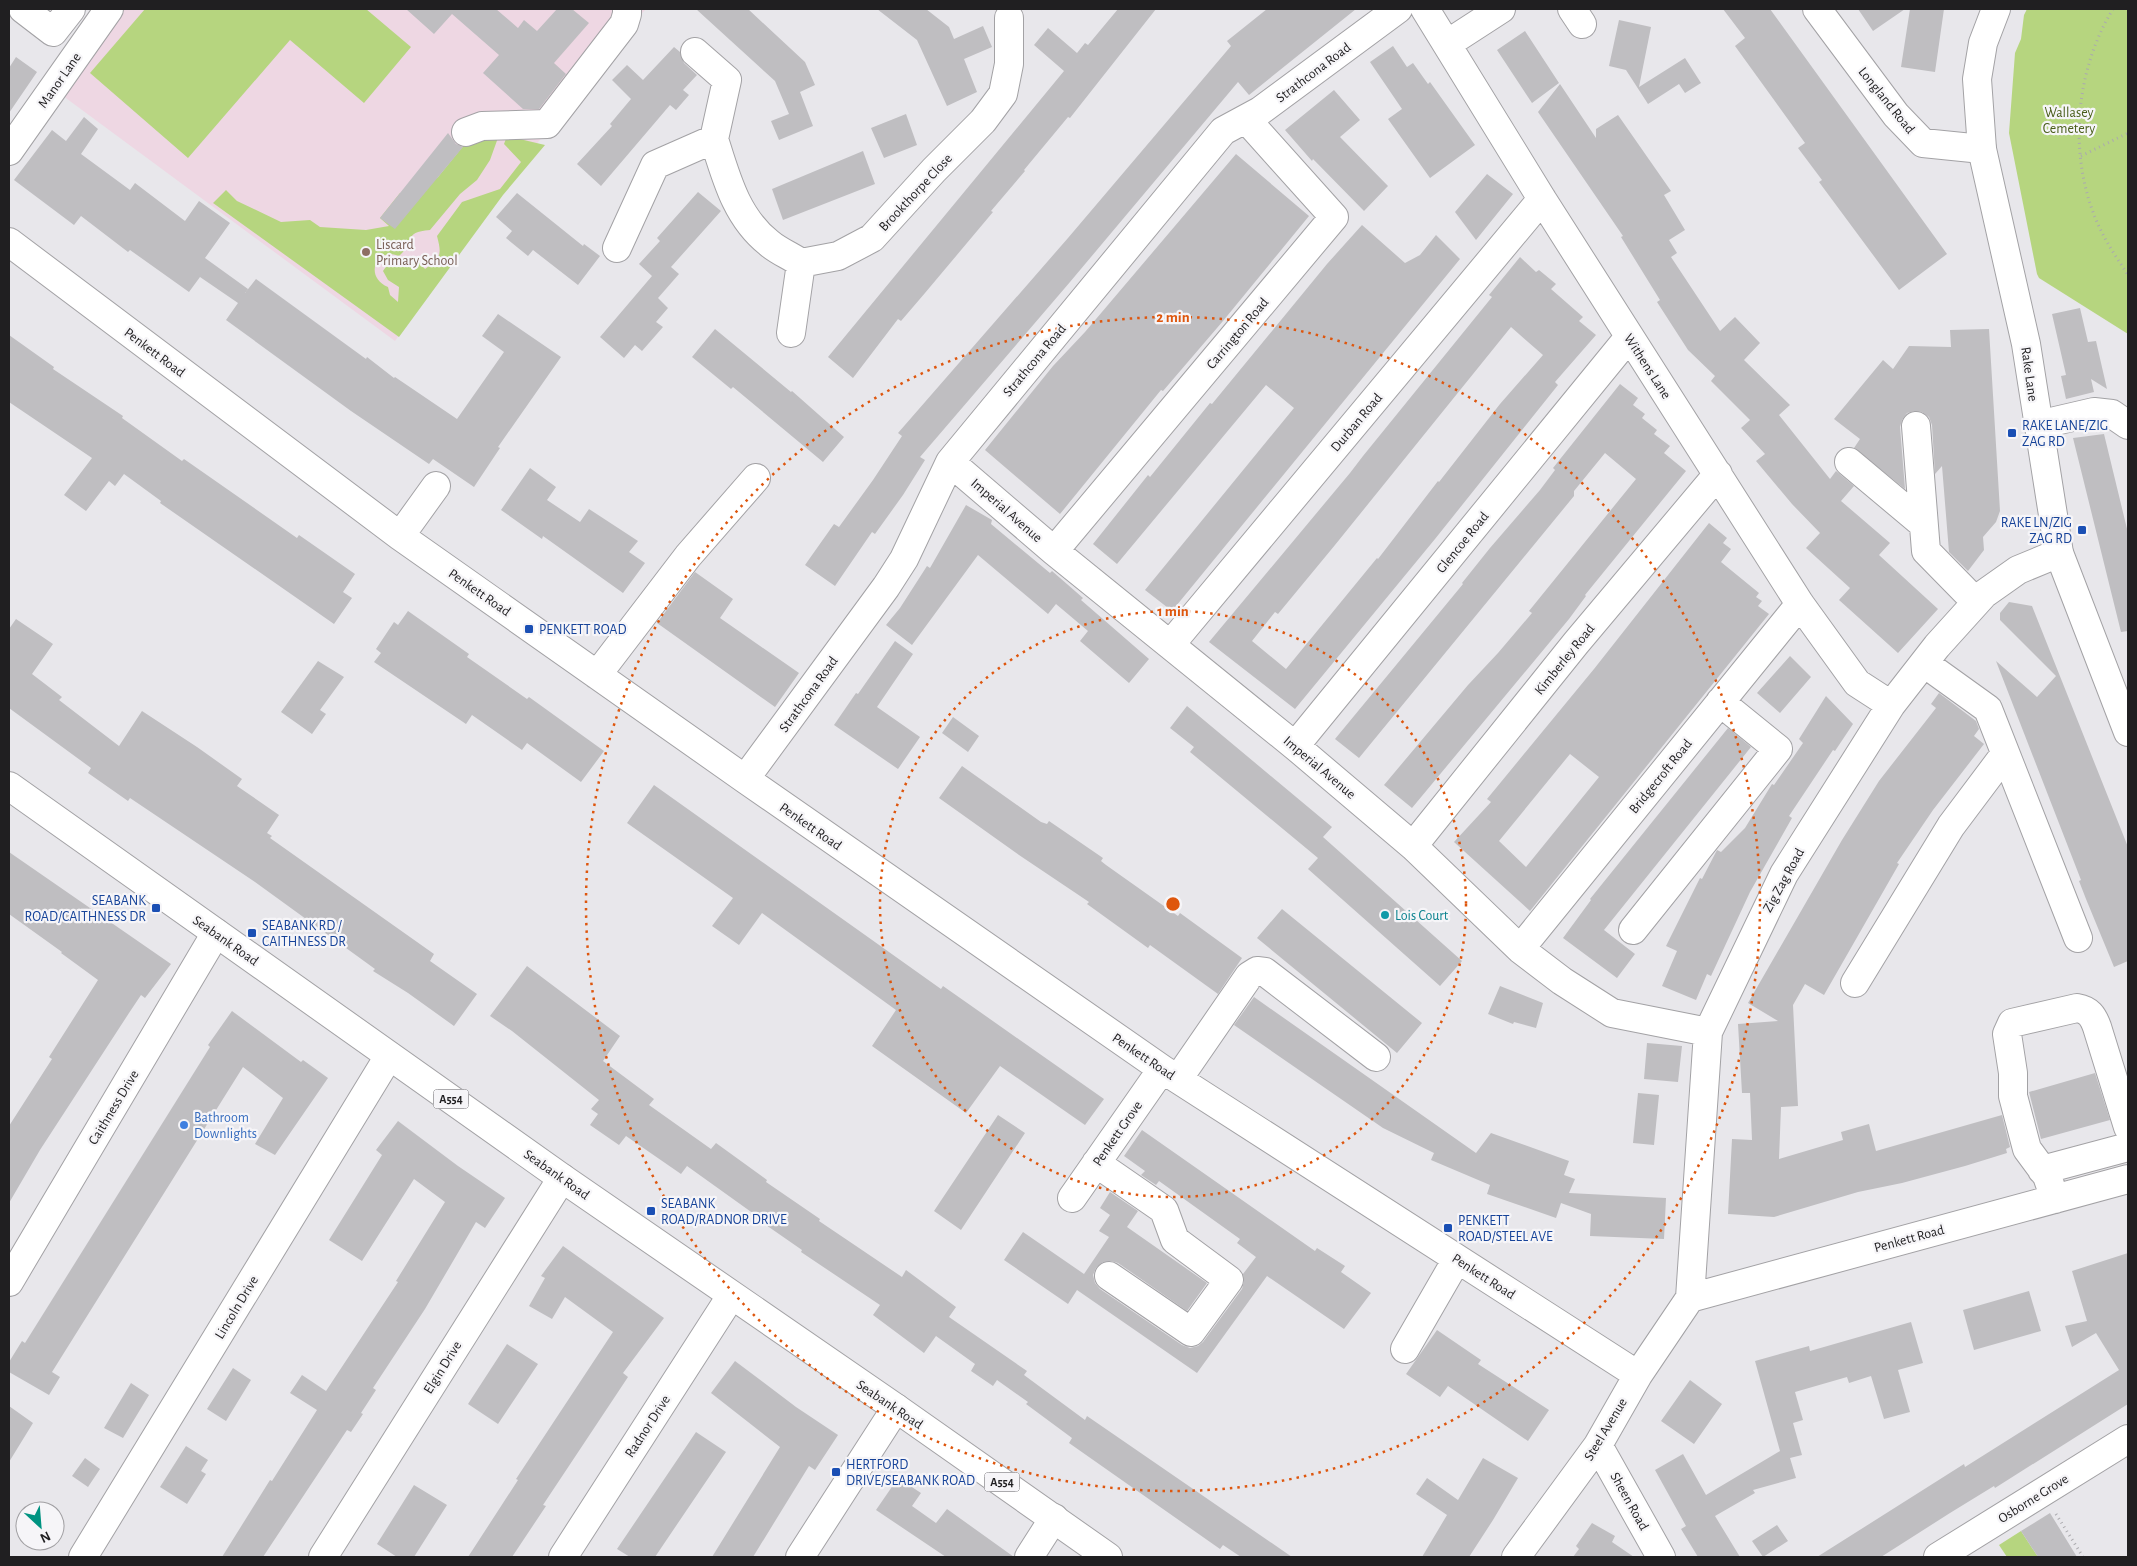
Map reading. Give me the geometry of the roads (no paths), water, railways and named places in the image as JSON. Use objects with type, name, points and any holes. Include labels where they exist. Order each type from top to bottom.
[{"type":"street","points":[[23,9],[53,32],[71,9]]},
{"type":"street","name":"Manor Lane","points":[[9,152],[109,9]]},
{"type":"street","name":"Strathcona Road","points":[[745,780],[886,587],[904,559],[950,462],[1223,131],[1260,111],[1398,9]]},
{"type":"street","name":"Withens Lane","points":[[1425,9],[1542,199],[1800,604],[1857,683],[1891,705]]},
{"type":"street","points":[[1447,44],[1501,9]]},
{"type":"street","name":"Longland Road","points":[[1817,9],[1896,114],[1924,143],[1982,149]]},
{"type":"street","name":"Rake Lane","points":[[1996,9],[1983,43],[1977,79],[1982,149],[2026,344],[2058,553],[2128,732]]},
{"type":"street","points":[[466,132],[482,126],[547,124],[624,24],[629,10]]},
{"type":"street","name":"Brookthorpe Close","points":[[801,263],[838,256],[872,238],[934,170],[983,121],[1002,94],[1009,64],[1011,12]]},
{"type":"street","points":[[695,52],[728,80],[714,139],[728,184],[744,217],[769,243],[801,263],[791,333]]},
{"type":"street","name":"Carrington Road","points":[[1054,551],[1334,217],[1246,119]]},
{"type":"street","points":[[617,248],[655,165],[714,139]]},
{"type":"street","name":"Durban Road","points":[[1170,645],[1542,199]]},
{"type":"street","name":"Penkett Road","points":[[9,242],[400,536],[745,780],[1170,1074],[1638,1375]]},
{"type":"street","name":"Glencoe Road","points":[[1295,746],[1629,337]]},
{"type":"street","points":[[2038,425],[2094,412],[2112,414],[2126,420]]},
{"type":"street","points":[[1916,426],[1926,551],[1976,602]]},
{"type":"street","name":"Imperial Avenue","points":[[950,462],[1054,551],[1295,746],[1413,846],[1520,949],[1562,981],[1612,1013],[1708,1032]]},
{"type":"street","points":[[1849,462],[1923,524]]},
{"type":"street","name":"Kimberley Road","points":[[1413,846],[1576,643],[1718,474]]},
{"type":"street","points":[[597,675],[688,556],[756,478]]},
{"type":"street","points":[[400,536],[436,486]]},
{"type":"street","name":"Zig Zag Road","points":[[1690,1298],[1708,1032],[1784,874],[1891,705],[1976,602],[1984,594],[2018,570],[2058,553]]},
{"type":"street","name":"Bridgecroft Road","points":[[1520,949],[1800,604]]},
{"type":"street","points":[[1924,663],[1988,709],[2078,938]]},
{"type":"street","points":[[1633,930],[1778,749],[1720,702]]},
{"type":"street","points":[[1855,983],[1951,826],[2005,754]]},
{"type":"street","name":"Seabank Road","points":[[9,786],[562,1178],[896,1408],[1108,1557]]},
{"type":"street","name":"Caithness Drive","points":[[9,1282],[216,933]]},
{"type":"street","name":"Penkett Grove","points":[[1072,1198],[1096,1163],[1249,976],[1257,972],[1265,972],[1376,1057]]},
{"type":"street","points":[[2055,1199],[2047,1176],[2027,1149],[2013,1096],[2013,1073],[2007,1034],[2012,1023],[2077,1008],[2085,1009],[2091,1014],[2100,1035],[2128,1127]]},
{"type":"street","name":"Lincoln Drive","points":[[83,1557],[389,1056]]},
{"type":"street","points":[[2042,1170],[2128,1147]]},
{"type":"street","points":[[1096,1163],[1164,1210],[1175,1240],[1229,1280],[1191,1332],[1109,1276]]},
{"type":"street","name":"Elgin Drive","points":[[323,1557],[562,1178]]},
{"type":"street","name":"Penkett Road","points":[[1690,1298],[2128,1179]]},
{"type":"street","points":[[1405,1349],[1457,1259]]},
{"type":"street","name":"Radnor Drive","points":[[564,1557],[731,1296]]},
{"type":"street","name":"Steel Avenue","points":[[1516,1557],[1598,1445],[1638,1375],[1690,1298]]},
{"type":"street","points":[[800,1557],[896,1408]]},
{"type":"street","name":"Osborne Grove","points":[[1938,1557],[2128,1439]]},
{"type":"street","name":"Sheen Road","points":[[1598,1445],[1662,1557]]},
{"type":"street","points":[[1029,1557],[1054,1518]]},
{"type":"place","name":"Liscard Primary School","points":[[366,252]]},
{"type":"place","name":"RAKE LANE/ZIG ZAG RD","points":[[2012,433]]},
{"type":"place","name":"RAKE LN/ZIG ZAG RD","points":[[2082,530]]},
{"type":"place","name":"PENKETT ROAD","points":[[529,629]]},
{"type":"place","name":"SEABANK ROAD/CAITHNESS DR","points":[[156,908]]},
{"type":"place","name":"Lois Court","points":[[1385,915]]},
{"type":"place","name":"SEABANK RD / CAITHNESS DR","points":[[252,933]]},
{"type":"place","name":"Bathroom Downlights","points":[[184,1125]]},
{"type":"place","name":"SEABANK ROAD/RADNOR DRIVE","points":[[651,1211]]},
{"type":"place","name":"PENKETT ROAD/STEEL AVE","points":[[1448,1228]]},
{"type":"place","name":"HERTFORD DRIVE/SEABANK ROAD","points":[[836,1472]]},
{"type":"park label","name":"Wallasey Cemetery","points":[[2069,120]]}]
